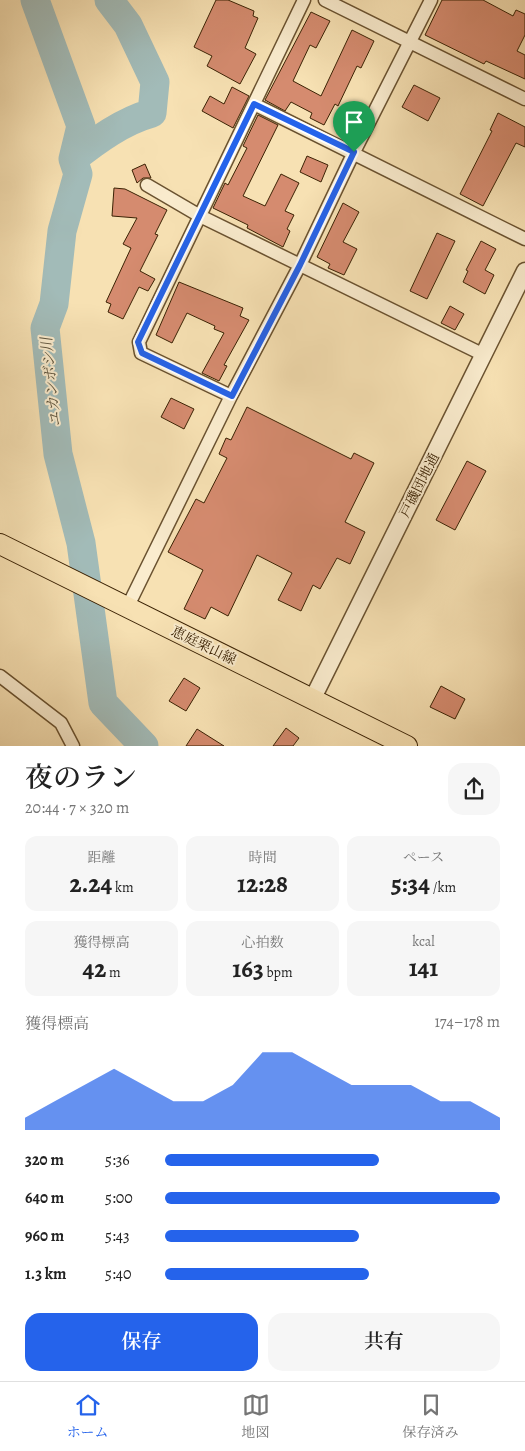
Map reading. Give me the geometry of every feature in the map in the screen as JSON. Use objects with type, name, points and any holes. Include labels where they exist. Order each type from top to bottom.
[{"type":"main road","name":"恵庭栗山線","points":[[0,544],[407,746]]},
{"type":"street","points":[[232,396],[142,353],[138,342],[304,0]]},
{"type":"street","points":[[325,0],[525,99]]},
{"type":"street","points":[[122,606],[300,265],[354,152],[431,0]]},
{"type":"street","points":[[254,104],[354,152],[525,239]]},
{"type":"street","points":[[147,185],[200,216],[484,355]]},
{"type":"street","name":"戸磯団地通","points":[[313,698],[525,271]]},
{"type":"street","points":[[0,676],[61,723],[73,746]]},
{"type":"building","points":[[216,0],[228,0],[254,11],[253,16],[258,18],[245,48],[256,54],[240,84],[207,66],[212,56],[194,47]]},
{"type":"building","points":[[442,0],[483,0],[513,16],[516,10],[525,14],[525,35],[517,51],[525,55],[525,79],[486,61],[484,64],[425,35]]},
{"type":"building","points":[[311,12],[330,21],[316,48],[310,45],[293,81],[321,96],[352,30],[374,41],[361,68],[357,66],[338,106],[335,104],[324,125],[310,118],[312,113],[291,102],[285,111],[265,100]]},
{"type":"building","points":[[414,85],[440,98],[428,121],[402,107]]},
{"type":"building","points":[[232,87],[249,96],[233,128],[202,111],[210,96],[224,104]]},
{"type":"building","points":[[498,113],[525,127],[525,147],[516,143],[483,206],[460,194],[492,131],[490,130]]},
{"type":"building","points":[[258,115],[278,125],[243,196],[265,206],[281,174],[299,183],[285,211],[294,215],[287,229],[290,231],[283,247],[247,228],[248,225],[213,208],[225,183],[228,185],[247,148],[243,146]]},
{"type":"building","points":[[307,156],[328,165],[321,182],[300,172]]},
{"type":"building","points":[[145,164],[151,178],[143,178],[137,183],[132,170]]},
{"type":"building","points":[[114,188],[125,189],[167,210],[155,234],[158,235],[140,271],[155,279],[148,291],[139,287],[123,319],[108,312],[111,304],[106,302],[131,248],[123,244],[137,218],[112,216]]},
{"type":"building","points":[[343,203],[359,212],[343,242],[357,249],[344,275],[328,268],[330,264],[317,257]]},
{"type":"building","points":[[437,233],[455,241],[427,299],[410,291]]},
{"type":"building","points":[[481,241],[496,249],[485,270],[494,275],[485,294],[463,282],[468,271],[466,270]]},
{"type":"building","points":[[179,282],[243,308],[240,316],[249,320],[224,365],[227,366],[219,381],[202,373],[224,333],[214,329],[215,326],[187,313],[172,343],[156,335]]},
{"type":"building","points":[[450,306],[464,314],[455,330],[441,323]]},
{"type":"building","points":[[171,398],[194,409],[184,429],[161,417]]},
{"type":"building","points":[[247,407],[351,459],[354,453],[374,463],[345,522],[365,532],[350,564],[337,558],[320,589],[313,585],[301,611],[278,600],[292,573],[257,555],[228,616],[211,607],[205,619],[184,609],[203,570],[168,552],[196,499],[204,503],[227,458],[219,454],[226,438],[231,440]]},
{"type":"building","points":[[467,461],[486,471],[455,530],[436,520]]},
{"type":"building","points":[[184,678],[200,688],[186,711],[169,701]]},
{"type":"building","points":[[441,686],[465,699],[455,719],[430,707]]},
{"type":"building","points":[[286,728],[299,738],[293,746],[273,746]]},
{"type":"building","points":[[197,729],[224,746],[186,746]]},
{"type":"waterway","points":[[35,0],[81,126],[73,159]]},
{"type":"waterway","name":"ユカンボシ川","points":[[109,0],[128,25],[155,82],[152,113],[121,126],[73,159],[78,174],[62,231],[54,304],[45,328],[58,454],[81,543],[103,703],[144,746]]},
{"type":"route","points":[[254,104],[354,152],[300,265],[232,396],[142,353],[138,342],[254,104]]}]
